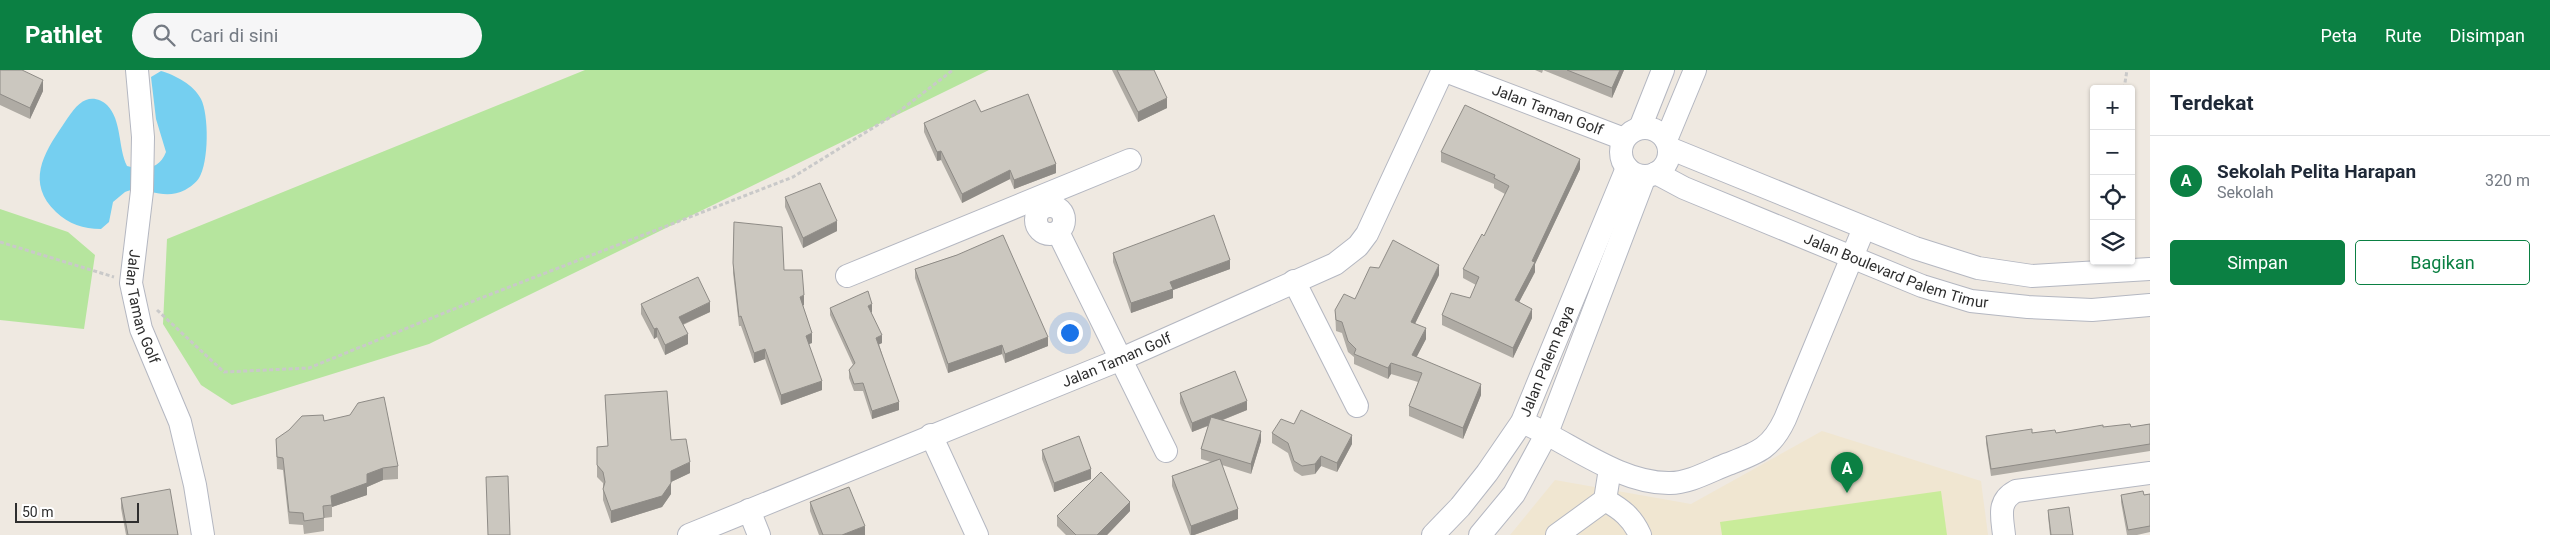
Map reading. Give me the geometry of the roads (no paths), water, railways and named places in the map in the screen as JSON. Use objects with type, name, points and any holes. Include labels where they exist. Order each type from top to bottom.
[{"type":"street","name":"Jalan Taman Golf","points":[[137,70],[143,137],[142,192],[131,283],[140,330],[180,422],[195,485],[203,535]]},
{"type":"street","name":"Jalan Taman Golf","points":[[689,535],[931,434],[1119,360],[1335,264],[1358,246],[1367,234],[1443,70],[1632,134]]},
{"type":"street","points":[[1663,70],[1632,134],[1621,149],[1622,159],[1643,172],[1664,167],[1669,158],[1668,144],[1695,70]]},
{"type":"street","points":[[1632,134],[1650,128],[1660,132],[1668,144]]},
{"type":"street","name":"Jalan Boulevard Palem Timur","points":[[1668,144],[1864,228],[1914,248],[1978,268],[2023,274],[2150,269]]},
{"type":"street","points":[[847,276],[1042,203],[1130,160]]},
{"type":"street","name":"Jalan Boulevard Palem Timur","points":[[1643,172],[1922,286],[1971,301],[2028,307],[2092,310],[2150,305]]},
{"type":"street","name":"Jalan Palem Raya","points":[[1433,535],[1487,473],[1522,422],[1643,172]]},
{"type":"street","name":"Jalan Palem Raya","points":[[1480,535],[1514,494],[1547,433],[1643,172]]},
{"type":"street","points":[[1042,203],[1056,207],[1061,211],[1064,222],[1058,232],[1119,360],[1166,451]]},
{"type":"street","points":[[1522,422],[1547,433],[1610,469],[1669,483],[1699,476],[1758,452],[1770,444],[1785,419],[1864,228]]},
{"type":"street","points":[[1294,281],[1357,406]]},
{"type":"street","points":[[931,434],[977,535]]},
{"type":"street","points":[[1557,535],[1605,500],[1610,469]]},
{"type":"street","points":[[2004,535],[2002,502],[2007,496],[2016,491],[2150,473]]},
{"type":"street","points":[[1605,500],[1619,508],[1634,521],[1640,535]]},
{"type":"street","points":[[749,510],[759,535]]},
{"type":"water","points":[[161,71],[178,78],[194,89],[204,106],[207,138],[205,161],[199,178],[189,188],[177,193],[161,194],[139,190],[125,192],[113,202],[109,222],[101,229],[82,227],[66,220],[47,201],[40,179],[44,158],[56,136],[79,104],[89,99],[97,100],[103,102],[112,111],[118,126],[122,151],[127,166],[145,168],[155,165],[163,158],[166,152],[156,119],[151,77]]},
{"type":"place","name":"Sekolah Pelita Harapan","points":[[1847,493]]}]
